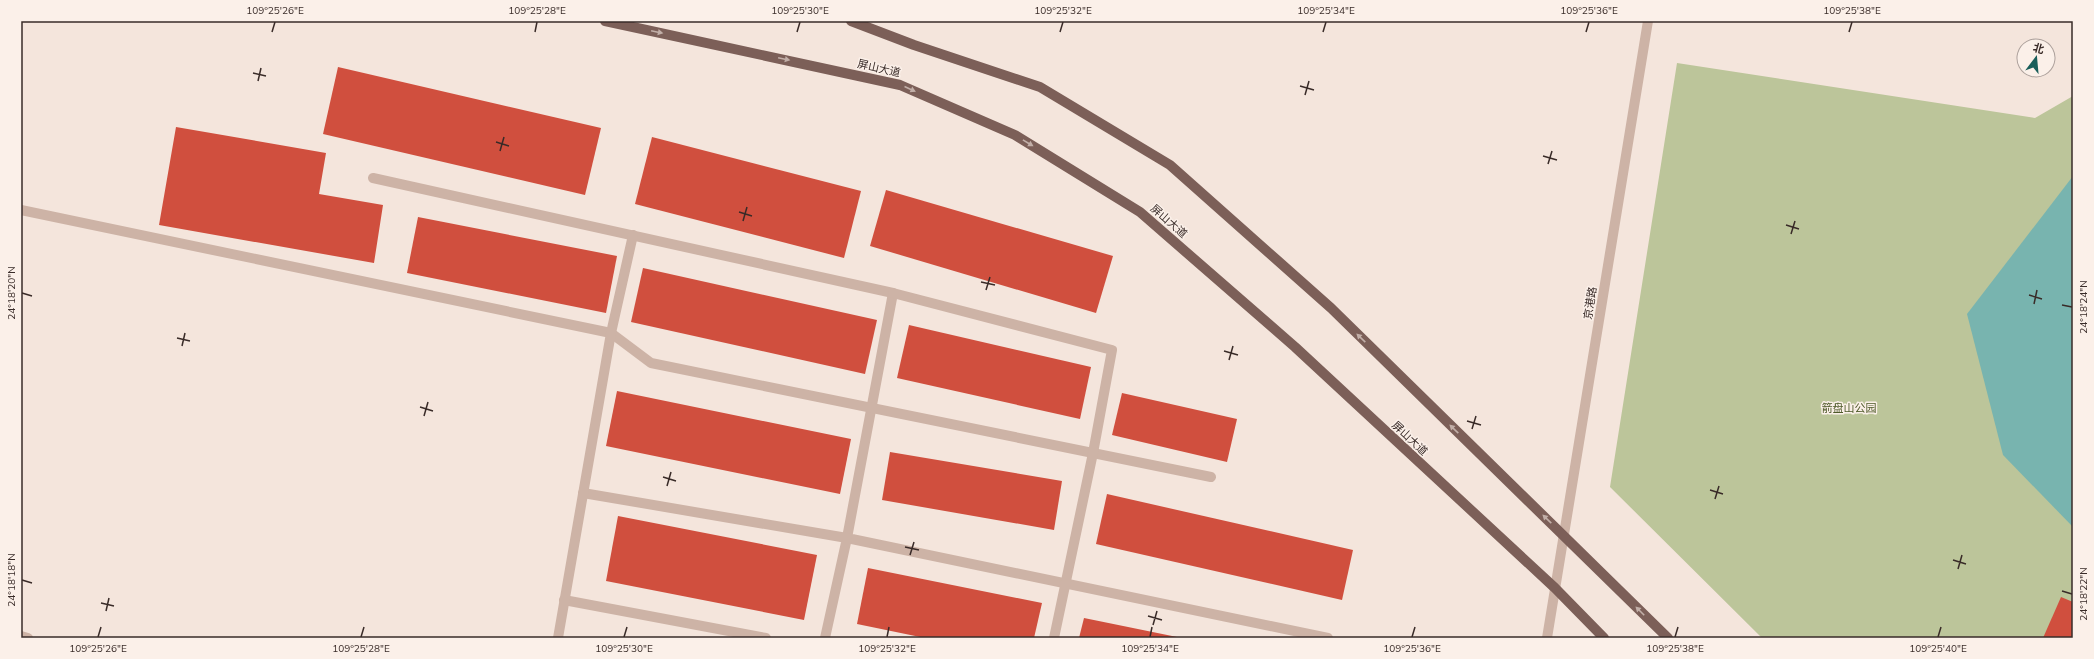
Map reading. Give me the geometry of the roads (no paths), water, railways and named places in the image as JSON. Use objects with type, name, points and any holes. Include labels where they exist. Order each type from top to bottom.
[{"type":"main road","name":"屏山大道","points":[[605,21],[900,85],[1015,135],[1140,212],[1295,347],[1555,588],[1604,638]]},
{"type":"main road","points":[[851,21],[914,45],[1040,87],[1170,165],[1331,308],[1668,638]]},
{"type":"street","name":"京港路","points":[[1547,638],[1648,21]]},
{"type":"street","points":[[373,178],[893,293],[1112,350],[1093,453],[1054,638]]},
{"type":"street","points":[[21,210],[611,333],[651,364],[1212,477]]},
{"type":"street","points":[[558,638],[611,333],[633,235]]},
{"type":"street","points":[[825,638],[873,408],[893,293]]},
{"type":"street","points":[[583,493],[847,538],[1328,638]]},
{"type":"street","points":[[564,600],[766,638]]},
{"type":"street","points":[[21,636],[28,638]]},
{"type":"water","points":[[2073,176],[2073,527],[2003,455],[1967,314]]},
{"type":"park label","name":"箭盘山公园","points":[[1849,408]]}]
